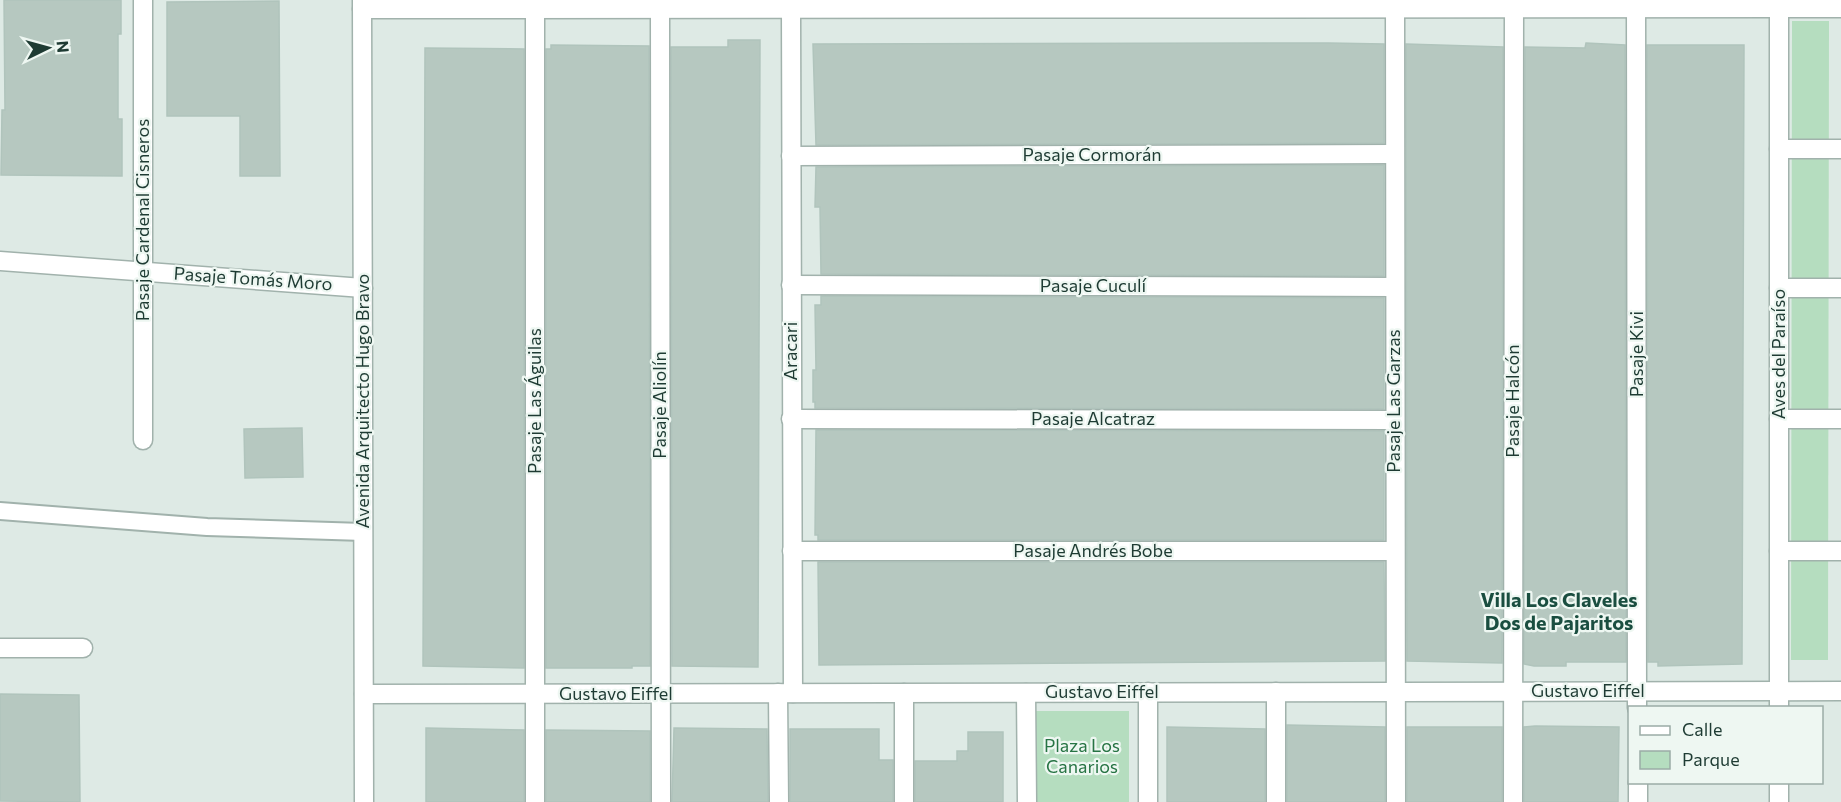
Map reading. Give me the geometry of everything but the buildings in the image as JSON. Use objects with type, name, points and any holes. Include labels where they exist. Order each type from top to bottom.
[{"type":"street","name":"Pasaje Cardenal Cisneros","points":[[143,0],[143,440]]},
{"type":"street","points":[[362,4],[535,4],[660,9],[1514,3],[1779,4],[1841,8]]},
{"type":"street","name":"Pasaje Halcón","points":[[1513,802],[1514,3]]},
{"type":"street","name":"Avenida Arquitecto Hugo Bravo","points":[[362,4],[364,802]]},
{"type":"street","name":"Pasaje Las Águilas","points":[[535,4],[535,802]]},
{"type":"street","name":"Pasaje Las Garzas","points":[[1395,4],[1396,802]]},
{"type":"street","name":"Pasaje Kivi","points":[[1636,4],[1637,699]]},
{"type":"street","name":"Aves del Paraíso","points":[[1779,4],[1779,699]]},
{"type":"street","name":"Aracari","points":[[779,802],[792,551],[791,8]]},
{"type":"street","name":"Pasaje Aliolín","points":[[660,9],[661,802]]},
{"type":"street","points":[[1779,149],[1841,148]]},
{"type":"street","name":"Pasaje Cormorán","points":[[791,156],[1394,154]]},
{"type":"street","name":"Pasaje Tomás Moro","points":[[0,261],[363,288]]},
{"type":"street","name":"Pasaje Cuculí","points":[[791,285],[1394,287]]},
{"type":"street","points":[[1779,288],[1841,288]]},
{"type":"street","name":"Pasaje Alcatraz","points":[[791,419],[1394,420]]},
{"type":"street","points":[[1779,419],[1841,419]]},
{"type":"street","name":"Pasaje Andrés Bobe","points":[[792,551],[1395,551]]},
{"type":"street","points":[[1779,551],[1841,551]]},
{"type":"street","points":[[0,648],[83,648]]},
{"type":"street","name":"Gustavo Eiffel","points":[[364,694],[1396,691],[1513,692],[1637,699],[1779,699],[1841,690]]},
{"type":"street","points":[[1148,692],[1148,802]]},
{"type":"street","points":[[1276,692],[1276,802]]},
{"type":"street","points":[[904,693],[904,802]]},
{"type":"street","points":[[1026,693],[1027,802]]},
{"type":"street","points":[[1638,784],[1638,802]]},
{"type":"street","points":[[1779,784],[1779,802]]},
{"type":"lane","points":[[0,511],[207,527],[363,532]]},
{"type":"green space","points":[[1792,21],[1829,21],[1828,660],[1791,660]]},
{"type":"green space","name":"Plaza Los Canarios","points":[[1035,711],[1129,711],[1129,802],[1035,802]]},
{"type":"district","name":"Villa Los Claveles Dos de Pajaritos","points":[[1559,612]]}]
